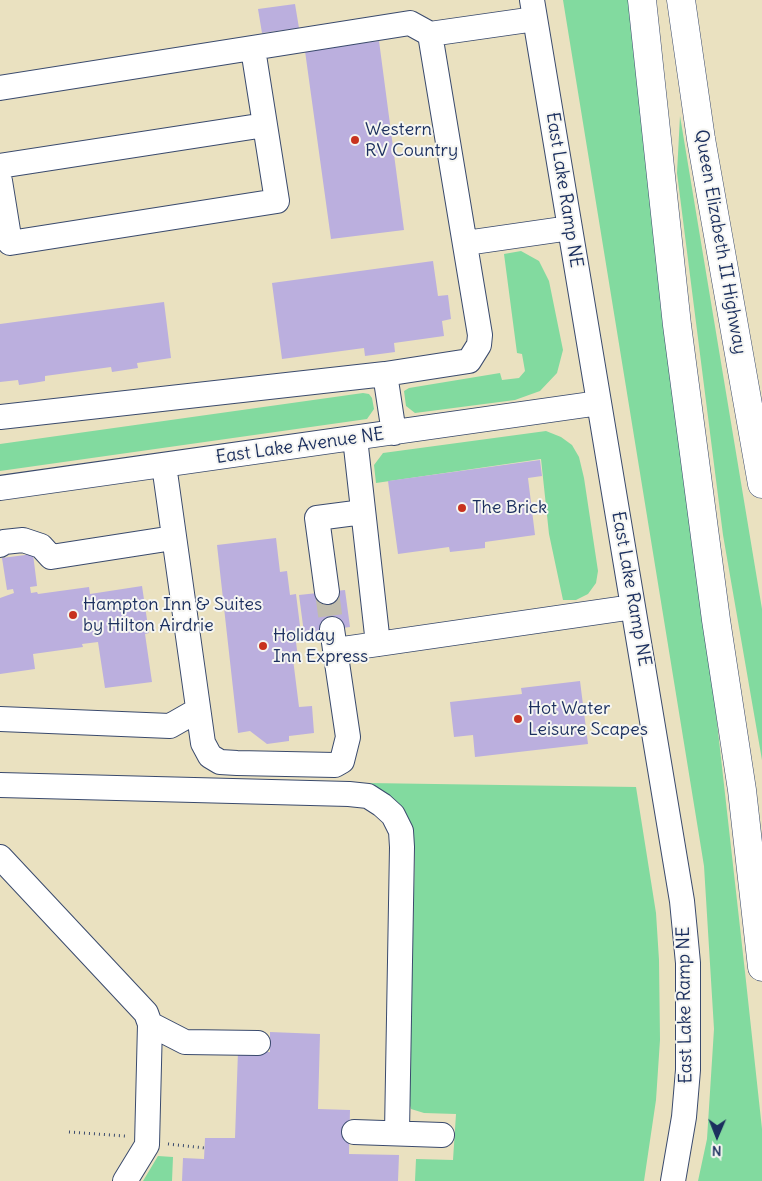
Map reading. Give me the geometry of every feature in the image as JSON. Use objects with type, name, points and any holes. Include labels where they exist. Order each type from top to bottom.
[{"type":"highway","points":[[642,0],[677,325],[715,610],[742,790],[762,967]]},
{"type":"highway","name":"Queen Elizabeth II Highway","points":[[681,0],[701,139],[762,484]]},
{"type":"highway","points":[[742,790],[762,886]]},
{"type":"street","points":[[0,88],[410,24],[430,34],[533,9]]},
{"type":"street","name":"East Lake Ramp NE","points":[[533,9],[682,901],[688,963],[688,1070],[684,1117],[673,1181]]},
{"type":"street","points":[[0,417],[385,374],[469,361],[476,352],[480,335],[430,34]]},
{"type":"street","points":[[1,191],[10,243],[276,201],[253,49]]},
{"type":"street","points":[[0,166],[265,125]]},
{"type":"street","points":[[466,243],[570,228]]},
{"type":"street","points":[[385,374],[394,432]]},
{"type":"street","name":"East Lake Avenue NE","points":[[0,488],[599,403]]},
{"type":"street","points":[[356,438],[378,644]]},
{"type":"street","points":[[164,465],[204,743],[210,756],[220,762],[335,765],[342,761],[348,737],[334,640],[378,644],[634,607]]},
{"type":"street","points":[[327,592],[317,518],[363,512]]},
{"type":"street","points":[[0,545],[4,542],[23,540],[41,546],[51,557],[173,538]]},
{"type":"street","points":[[0,719],[170,726],[198,710]]},
{"type":"street","points":[[0,785],[349,794],[368,796],[382,804],[393,815],[401,831],[402,848],[397,1132]]},
{"type":"street","points":[[0,857],[146,1013],[150,1024],[147,1145],[125,1181]]},
{"type":"street","points":[[150,1024],[185,1042],[258,1043]]},
{"type":"street","points":[[354,1132],[442,1134]]},
{"type":"green space","points":[[563,0],[636,0],[762,1129],[762,1181],[698,1181],[707,1139],[714,1029],[704,866]]},
{"type":"green space","points":[[680,116],[762,609],[762,760],[723,535],[677,173]]},
{"type":"green space","points":[[521,251],[539,261],[549,281],[563,350],[557,373],[540,391],[515,400],[415,413],[406,406],[404,391],[409,388],[500,373],[502,380],[519,378],[525,371],[522,354],[517,353],[504,254]]},
{"type":"green space","points":[[363,393],[369,394],[372,398],[374,409],[367,419],[0,471],[0,444]]},
{"type":"green space","points":[[546,431],[561,437],[572,445],[579,457],[584,478],[598,571],[596,583],[588,594],[576,600],[563,600],[549,534],[541,459],[376,483],[374,465],[383,453]]},
{"type":"green space","points":[[368,783],[636,787],[656,913],[659,960],[660,1040],[656,1100],[644,1181],[415,1181],[416,1159],[453,1160],[456,1114],[424,1113],[411,1109],[409,1102],[415,850],[409,820],[391,797]]},
{"type":"green space","points":[[158,1156],[173,1157],[172,1181],[143,1181]]},
{"type":"building","points":[[295,4],[299,28],[262,33],[258,9]]},
{"type":"building","name":"Western RV Country","points":[[379,41],[404,230],[331,239],[305,51]]},
{"type":"building","points":[[433,261],[438,296],[448,295],[451,319],[442,321],[444,336],[394,343],[395,352],[365,356],[364,348],[282,359],[272,283]]},
{"type":"building","points":[[164,302],[171,358],[137,363],[138,368],[112,372],[111,367],[45,376],[45,381],[19,385],[18,380],[0,382],[0,324]]},
{"type":"building","name":"The Brick","points":[[540,460],[542,476],[528,478],[535,535],[485,542],[485,548],[450,552],[449,547],[398,554],[388,481]]},
{"type":"building","name":"Holiday Inn Express","points":[[276,538],[280,572],[287,571],[290,595],[296,594],[301,634],[295,634],[298,658],[293,659],[299,707],[312,706],[314,733],[289,736],[289,741],[267,744],[250,731],[238,733],[217,545]]},
{"type":"building","name":"Hampton Inn & Suites by Hilton Airdrie","points":[[33,554],[37,586],[30,587],[31,593],[37,592],[38,594],[89,587],[90,594],[142,586],[149,633],[145,634],[152,682],[105,688],[98,642],[82,644],[83,647],[33,654],[35,669],[0,674],[0,598],[14,593],[13,589],[7,590],[2,558]]},
{"type":"building","points":[[345,590],[350,627],[304,633],[299,595]]},
{"type":"building","name":"Hot Water Leisure Scapes","points":[[580,681],[588,744],[475,757],[473,735],[454,737],[450,702],[522,694],[521,688]]},
{"type":"building","points":[[270,1032],[320,1034],[318,1109],[350,1110],[349,1154],[399,1155],[398,1181],[182,1181],[183,1158],[204,1159],[205,1138],[235,1138],[238,1051],[270,1052]]},
{"type":"tunnel","points":[[327,592],[332,629]]},
{"type":"place","name":"Western RV Country","points":[[355,140]]},
{"type":"place","name":"The Brick","points":[[462,508]]},
{"type":"place","name":"Hampton Inn & Suites by Hilton Airdrie","points":[[73,615]]},
{"type":"place","name":"Holiday Inn Express","points":[[263,646]]},
{"type":"place","name":"Hot Water Leisure Scapes","points":[[518,719]]}]
